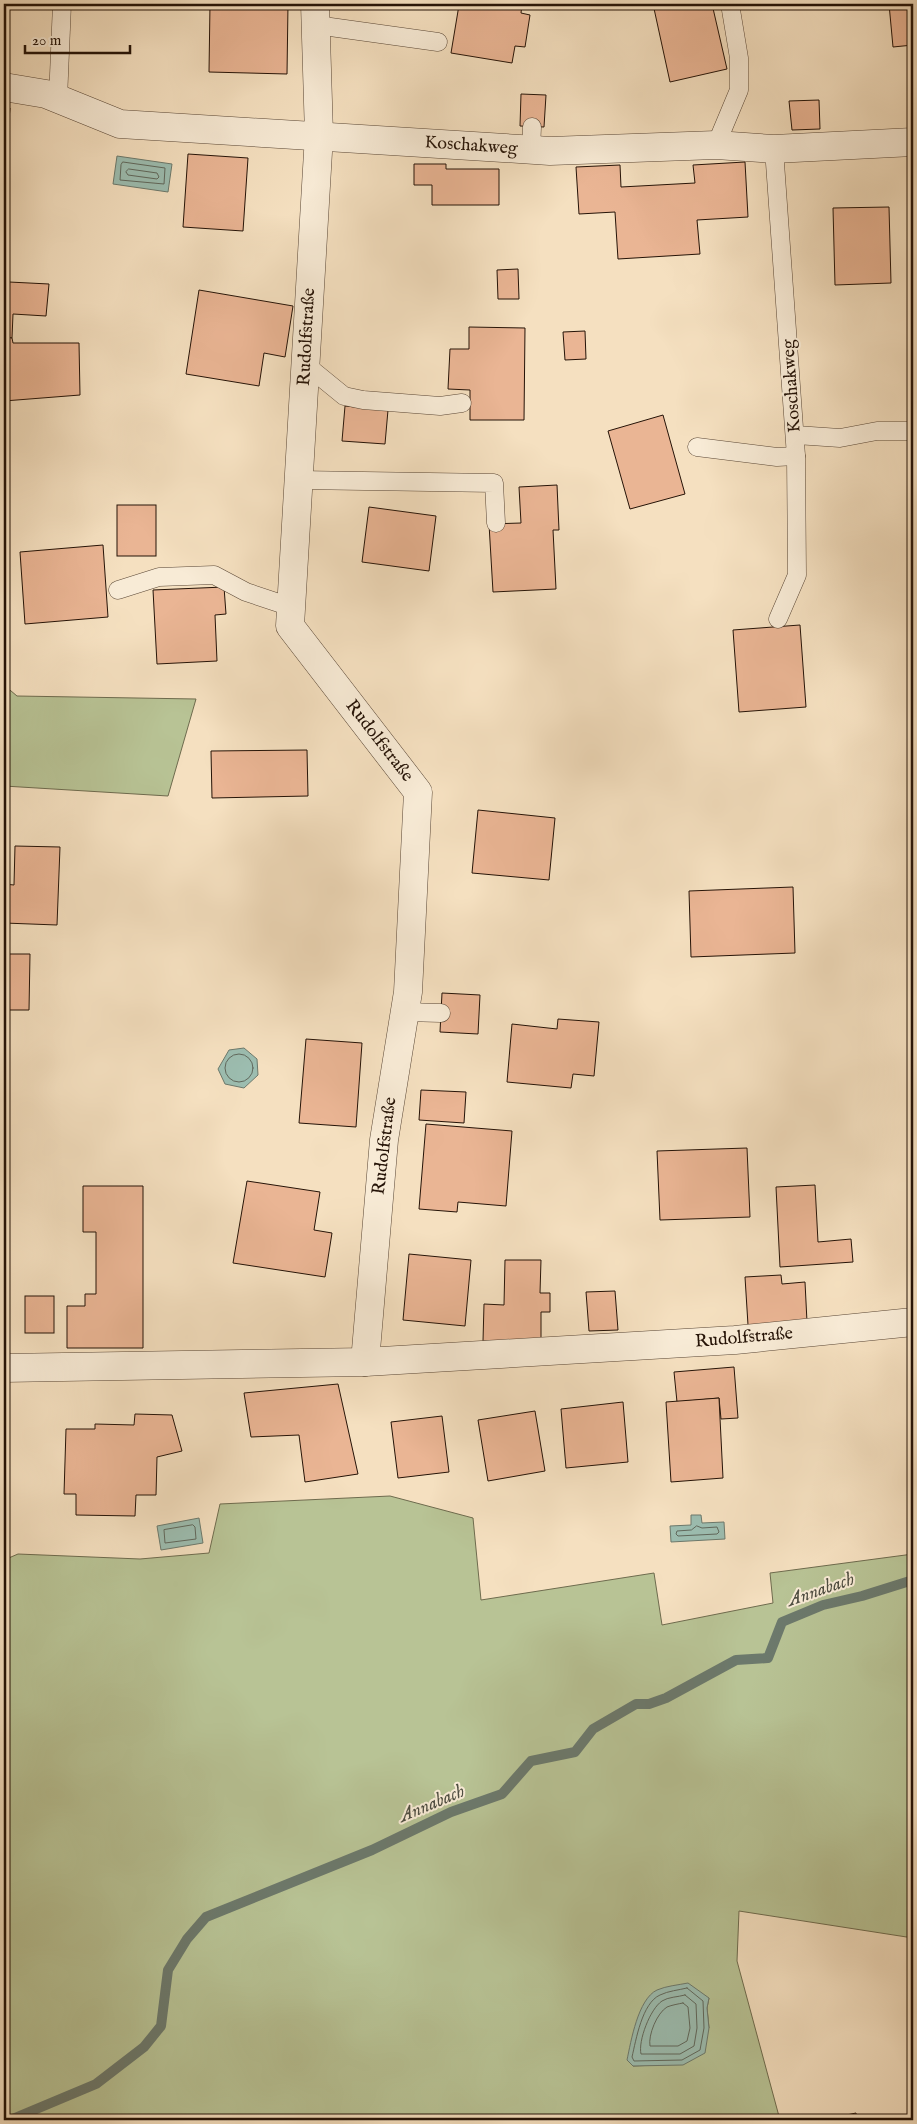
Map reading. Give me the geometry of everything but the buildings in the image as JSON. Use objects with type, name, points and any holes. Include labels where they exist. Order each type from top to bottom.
[{"type":"street","points":[[315,14],[319,135]]},
{"type":"street","name":"Koschakweg","points":[[4,87],[46,94],[120,124],[319,135],[532,138],[550,151],[716,145],[774,149],[913,142]]},
{"type":"street","name":"Rudolfstraße","points":[[319,135],[290,626],[418,792],[408,992],[384,1140],[365,1362]]},
{"type":"street","name":"Rudolfstraße","points":[[4,1368],[365,1362],[735,1340],[913,1322]]},
{"type":"lane","points":[[58,99],[62,4]]},
{"type":"lane","points":[[716,145],[739,90],[738,58],[730,4]]},
{"type":"lane","points":[[315,14],[438,42]]},
{"type":"lane","name":"Koschakweg","points":[[774,149],[796,435],[797,575],[778,619]]},
{"type":"lane","points":[[306,365],[344,396],[363,400],[440,406],[462,403]]},
{"type":"lane","points":[[796,435],[840,438],[877,431],[913,431]]},
{"type":"lane","points":[[697,447],[777,456],[796,456]]},
{"type":"lane","points":[[299,480],[494,483],[496,523]]},
{"type":"lane","points":[[118,590],[159,577],[214,575],[246,592],[291,607]]},
{"type":"lane","points":[[405,1012],[441,1013]]},
{"type":"green space","points":[[4,685],[17,696],[196,699],[168,796],[4,786]]},
{"type":"green space","points":[[390,1496],[473,1518],[481,1600],[654,1573],[662,1625],[773,1603],[770,1573],[913,1554],[913,1938],[739,1911],[737,1961],[780,2120],[4,2120],[4,1560],[18,1554],[140,1559],[209,1553],[220,1504]],"holes":[[[709,1998],[707,2008],[709,2028],[657,2065],[633,2066]]]},
{"type":"water","points":[[117,156],[172,164],[168,192],[113,184]]},
{"type":"water","points":[[244,1048],[257,1059],[258,1075],[244,1088],[225,1084],[218,1069],[229,1050]]},
{"type":"water","points":[[691,1515],[701,1515],[702,1523],[724,1522],[725,1539],[671,1542],[670,1526],[691,1525]]},
{"type":"water","points":[[199,1518],[203,1543],[161,1550],[157,1526]]},
{"type":"water","points":[[688,1983],[709,1998],[707,2008],[709,2028],[705,2053],[683,2065],[633,2066],[627,2060],[636,2021],[645,2002],[657,1990]]},
{"type":"waterway","name":"Annabach","points":[[10,2120],[96,2084],[144,2047],[161,2026],[168,1970],[187,1939],[206,1917],[372,1850],[451,1812],[502,1794],[531,1761],[575,1752],[593,1729],[636,1704],[649,1704],[666,1698],[736,1660],[768,1658],[782,1622],[823,1605],[862,1596],[913,1580]]}]
